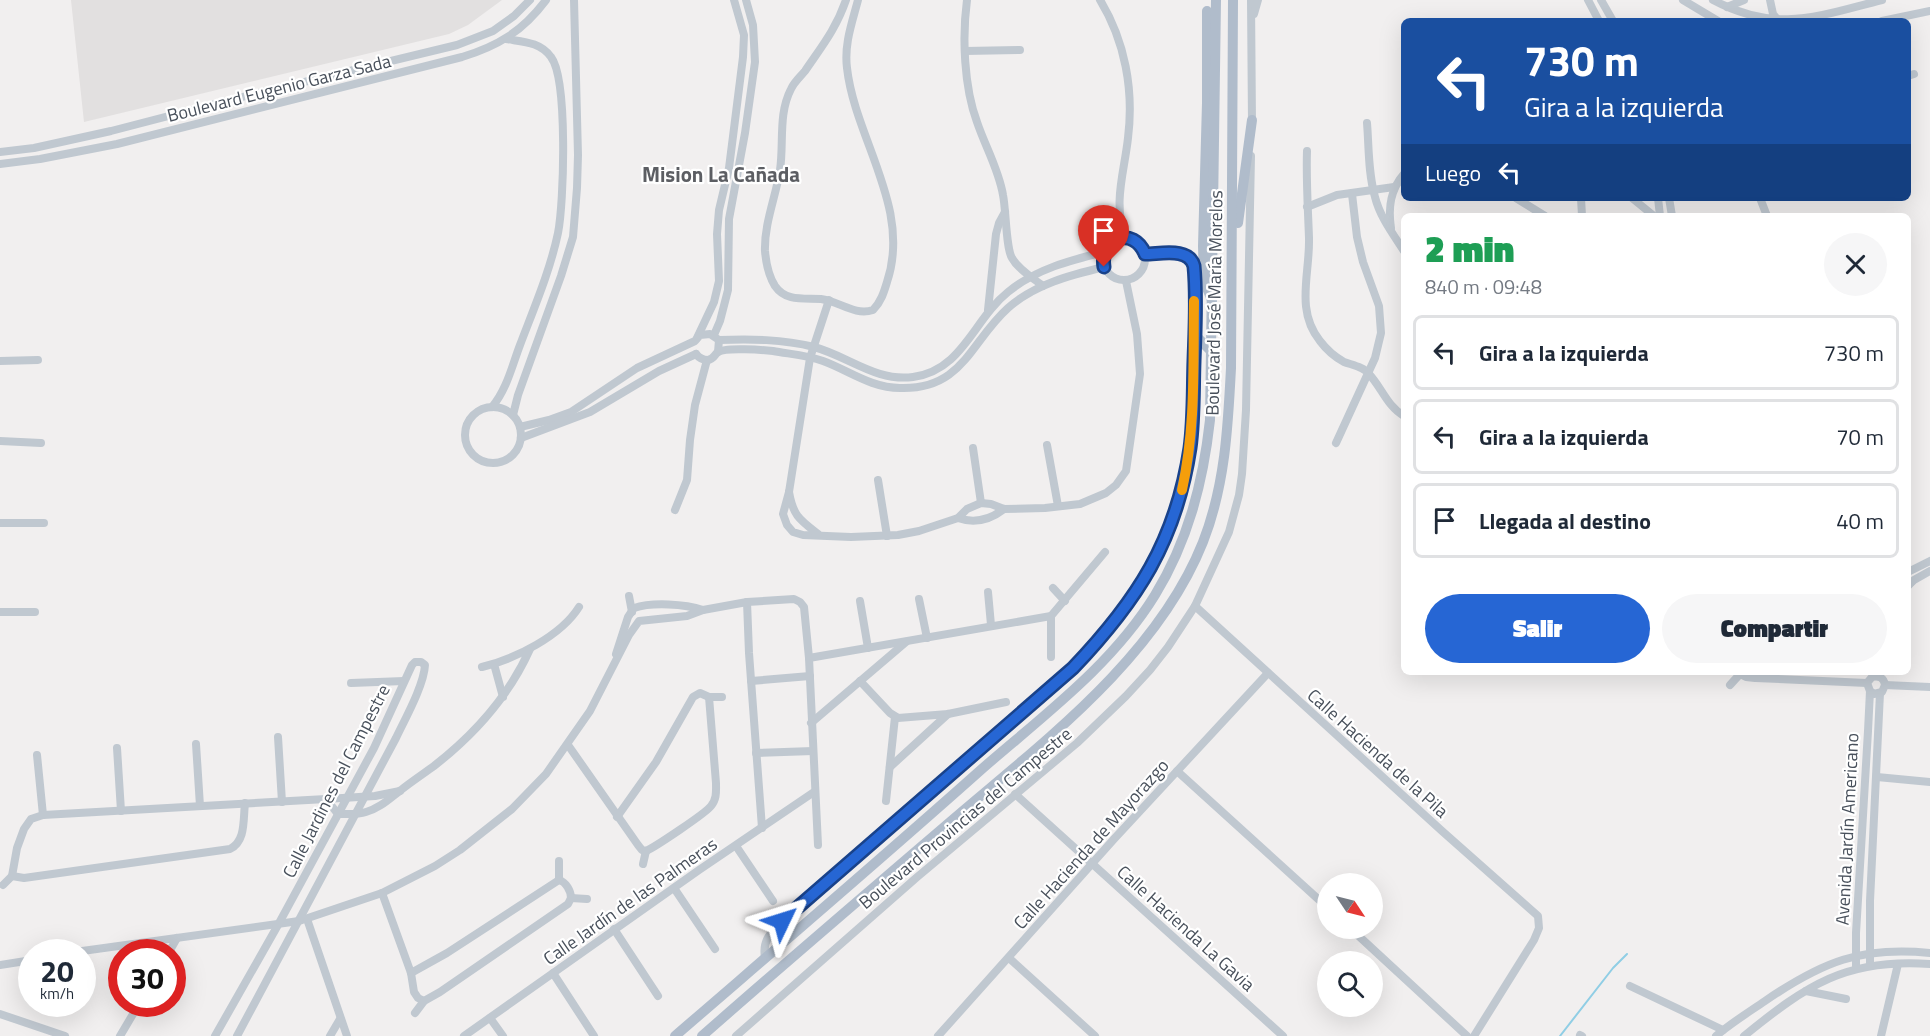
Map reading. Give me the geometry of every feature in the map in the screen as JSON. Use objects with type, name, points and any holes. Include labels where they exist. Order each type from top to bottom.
[{"type":"main road","name":"Boulevard José María Morelos","points":[[675,1036],[1095,669],[1136,623],[1172,565],[1193,513],[1208,439],[1211,397],[1216,0]]},
{"type":"main road","name":"Boulevard José María Morelos","points":[[702,1036],[1093,696],[1146,638],[1176,594],[1203,542],[1217,496],[1228,427],[1231,368],[1233,0]]},
{"type":"main road","points":[[1207,11],[1203,272],[1205,287],[1212,300]]},
{"type":"main road","points":[[1231,268],[1252,120]]},
{"type":"main road","points":[[1194,334],[1211,351]]},
{"type":"street","name":"Boulevard Eugenio Garza Sada","points":[[0,152],[71,140],[473,40],[504,24],[530,0]]},
{"type":"street","name":"Boulevard Eugenio Garza Sada","points":[[0,164],[70,153],[462,57],[494,46],[506,39],[526,23],[546,0]]},
{"type":"street","points":[[513,415],[573,237],[577,188],[574,0]]},
{"type":"street","points":[[734,0],[744,35],[744,57],[729,168],[719,210],[717,234],[719,281],[712,308],[696,339],[694,350],[702,359],[707,360],[718,352],[716,338],[728,290],[729,219],[745,134],[755,62],[755,36],[746,0]]},
{"type":"street","points":[[846,0],[832,32],[791,88],[785,106],[780,169],[765,250],[768,270],[775,285],[783,293],[792,298],[829,300],[855,311],[866,312],[873,310],[882,298],[890,274],[894,249],[890,211],[857,112],[848,72],[846,56],[848,38],[858,0]]},
{"type":"street","points":[[967,0],[965,51],[968,82],[974,112],[1003,196],[1011,256],[1043,286]]},
{"type":"street","points":[[1100,0],[1119,37],[1126,69],[1128,136],[1119,197],[1120,218],[1125,238]]},
{"type":"street","points":[[1251,0],[1252,22]]},
{"type":"street","points":[[1252,22],[1258,0]]},
{"type":"street","points":[[1587,0],[1597,18]]},
{"type":"street","points":[[1601,0],[1611,18]]},
{"type":"street","points":[[1683,0],[1713,18]]},
{"type":"street","points":[[1713,0],[1727,8],[1764,18]]},
{"type":"street","points":[[1727,8],[1744,0]]},
{"type":"street","points":[[1770,0],[1773,14],[1776,18]]},
{"type":"street","points":[[1814,18],[1882,0]]},
{"type":"street","points":[[1895,18],[1930,10]]},
{"type":"street","name":"Boulevard Provincias del Campestre","points":[[736,1036],[916,878],[1077,743],[1126,696],[1168,647],[1195,606],[1229,532],[1242,474],[1246,410],[1252,22]]},
{"type":"street","points":[[492,407],[499,399],[508,380],[544,279],[556,242],[562,193],[562,123],[560,81],[556,65],[551,57],[534,44],[506,39]]},
{"type":"street","points":[[965,51],[1020,50]]},
{"type":"street","points":[[150,120],[152,134]]},
{"type":"street","points":[[562,123],[577,122]]},
{"type":"street","points":[[1367,123],[1370,172],[1374,191],[1378,205],[1401,246]]},
{"type":"street","points":[[1306,151],[1309,240],[1304,301],[1307,318],[1314,333],[1328,350],[1345,362],[1368,372],[1394,409],[1401,414]]},
{"type":"street","points":[[1392,233],[1390,219],[1394,187],[1401,178]]},
{"type":"street","points":[[1307,207],[1337,195],[1394,187]]},
{"type":"street","points":[[1336,443],[1378,346],[1380,319],[1379,306],[1357,237],[1352,194]]},
{"type":"street","points":[[1521,201],[1540,213]]},
{"type":"street","points":[[1636,201],[1650,213]]},
{"type":"street","points":[[988,310],[996,234],[1005,213]]},
{"type":"street","points":[[1125,238],[1138,243],[1145,254],[1143,269],[1133,279],[1125,281],[1112,277],[1104,267],[1103,259],[1104,252],[1113,242],[1125,238]]},
{"type":"street","points":[[520,427],[561,417],[579,408],[637,368],[707,333],[716,338],[757,339],[814,347],[890,377],[913,377],[934,371],[961,351],[988,310],[1010,290],[1031,276],[1076,259],[1104,252]]},
{"type":"street","points":[[765,957],[763,948],[765,942],[782,921],[1073,668],[1112,626],[1133,597],[1160,550],[1183,485],[1193,420],[1195,271],[1192,260],[1188,256],[1178,253],[1145,254]]},
{"type":"street","points":[[1076,259],[1079,273]]},
{"type":"street","points":[[718,352],[762,350],[822,361],[879,385],[900,388],[926,385],[951,373],[965,362],[985,333],[1009,307],[1026,295],[1079,273],[1104,267]]},
{"type":"street","points":[[829,300],[810,358],[783,517],[795,533],[837,537],[887,536],[919,531],[958,518],[967,509],[981,503],[1004,509],[1080,504],[1098,498],[1116,485],[1125,471],[1130,450],[1140,362],[1133,313],[1125,281]]},
{"type":"street","points":[[521,438],[581,416],[696,354]]},
{"type":"street","points":[[0,361],[38,360]]},
{"type":"street","points":[[675,510],[687,480],[694,410],[707,360]]},
{"type":"street","points":[[945,365],[951,373]]},
{"type":"street","points":[[637,368],[643,381]]},
{"type":"street","points":[[609,388],[614,398]]},
{"type":"street","points":[[492,407],[503,409],[513,415],[520,427],[521,438],[512,456],[504,461],[484,462],[469,450],[465,431],[475,414],[492,407]]},
{"type":"street","points":[[0,441],[41,443]]},
{"type":"street","points":[[1047,445],[1058,506]]},
{"type":"street","points":[[973,448],[981,503]]},
{"type":"street","points":[[878,480],[887,536]]},
{"type":"street","points":[[789,492],[793,511],[820,535]]},
{"type":"street","points":[[958,518],[969,521],[987,519],[1004,509]]},
{"type":"street","points":[[0,523],[44,523]]},
{"type":"street","points":[[809,658],[1051,616],[1105,552]]},
{"type":"street","points":[[1911,570],[1930,561]]},
{"type":"street","points":[[1911,583],[1930,571]]},
{"type":"street","points":[[1053,588],[1065,601]]},
{"type":"street","points":[[988,592],[991,626]]},
{"type":"street","points":[[629,596],[636,624]]},
{"type":"street","points":[[96,949],[303,920],[382,893],[435,866],[460,850],[512,809],[546,774],[590,711],[636,624],[644,620],[687,616],[703,610],[747,602],[794,599],[800,602],[805,612],[818,845]]},
{"type":"street","points":[[919,599],[927,638]]},
{"type":"street","points":[[860,601],[868,648]]},
{"type":"street","points":[[747,602],[762,828]]},
{"type":"street","points":[[615,662],[620,638],[631,610],[640,606],[664,605],[688,606],[703,610]]},
{"type":"street","name":"Calle Hacienda de la Pila","points":[[1195,606],[1538,916],[1540,922],[1534,940],[1474,1036]]},
{"type":"street","points":[[482,667],[530,649],[565,626],[579,607]]},
{"type":"street","points":[[0,612],[35,612]]},
{"type":"street","points":[[1051,616],[1051,657]]},
{"type":"street","points":[[812,723],[908,640]]},
{"type":"street","points":[[326,799],[338,814],[356,814],[378,807],[446,757],[482,722],[503,697],[523,666],[530,649]]},
{"type":"street","name":"Calle Jardines del Campestre","points":[[215,1036],[363,770],[413,663],[418,661],[424,664],[424,673],[411,708],[327,866],[303,920],[237,1036]]},
{"type":"street","points":[[494,664],[503,697]]},
{"type":"street","name":"Calle Hacienda de Mayorazgo","points":[[938,1036],[1268,673]]},
{"type":"street","points":[[1730,685],[1738,675]]},
{"type":"street","points":[[1742,675],[1755,678],[1807,676],[1870,681],[1878,676],[1930,687]]},
{"type":"street","points":[[751,681],[810,676]]},
{"type":"street","name":"Avenida Jardín Americano","points":[[1870,966],[1880,693],[1884,690],[1884,678]]},
{"type":"street","points":[[351,683],[404,681]]},
{"type":"street","points":[[860,681],[895,717],[948,714],[1006,702]]},
{"type":"street","points":[[1870,681],[1874,694],[1880,693]]},
{"type":"street","name":"Avenida Jardín Americano","points":[[1857,968],[1870,681]]},
{"type":"street","points":[[617,817],[660,755],[693,697],[700,693],[722,697]]},
{"type":"street","points":[[643,864],[646,851],[702,814],[714,802],[716,783],[709,696]]},
{"type":"street","points":[[890,767],[948,714]]},
{"type":"street","points":[[886,801],[895,717]]},
{"type":"street","points":[[279,737],[282,802]]},
{"type":"street","points":[[196,744],[200,806]]},
{"type":"street","points":[[568,745],[640,849],[646,851]]},
{"type":"street","points":[[117,748],[121,811]]},
{"type":"street","points":[[756,753],[813,752]]},
{"type":"street","points":[[37,755],[43,814]]},
{"type":"street","points":[[363,770],[375,777]]},
{"type":"street","points":[[1178,771],[1317,898]]},
{"type":"street","points":[[1877,777],[1930,782]]},
{"type":"street","points":[[3,885],[12,876],[17,848],[24,829],[31,819],[43,814],[364,797],[400,790]]},
{"type":"street","name":"Calle Jardín de las Palmeras","points":[[464,1036],[614,929],[814,792]]},
{"type":"street","name":"Calle Hacienda La Gavia","points":[[1016,794],[1283,1036]]},
{"type":"street","points":[[12,876],[24,878],[230,849],[237,845],[241,838],[245,803]]},
{"type":"street","points":[[736,846],[773,901]]},
{"type":"street","points":[[415,1013],[424,1001],[568,904],[571,898],[569,890],[559,880],[559,861]]},
{"type":"street","points":[[411,973],[447,953],[559,880]]},
{"type":"street","points":[[674,888],[715,949]]},
{"type":"street","points":[[382,893],[411,973],[414,992],[424,1001]]},
{"type":"street","points":[[571,898],[587,899]]},
{"type":"street","points":[[303,920],[347,1036]]},
{"type":"street","points":[[614,929],[658,996]]},
{"type":"street","points":[[1362,939],[1467,1036]]},
{"type":"street","points":[[1716,1036],[1798,980],[1830,963],[1869,952],[1930,953]]},
{"type":"street","points":[[1009,958],[1095,1036]]},
{"type":"street","points":[[0,965],[18,962]]},
{"type":"street","points":[[1881,1036],[1898,964]]},
{"type":"street","points":[[1744,1036],[1806,991],[1835,975],[1870,966],[1930,964]]},
{"type":"street","points":[[553,973],[594,1036]]},
{"type":"street","points":[[1630,986],[1723,1030]]},
{"type":"street","points":[[1806,991],[1846,999]]},
{"type":"street","points":[[0,1014],[65,1036]]},
{"type":"street","points":[[120,1036],[131,1017]]},
{"type":"street","points":[[490,1018],[503,1036]]},
{"type":"street","points":[[330,1036],[340,1019]]},
{"type":"shaded area","points":[[71,0],[502,0],[468,25],[449,34],[84,122]]},
{"type":"waterway","points":[[1560,1036],[1613,968],[1627,954]]},
{"type":"slow traffic","points":[[1182,490],[1193,420],[1194,301]]},
{"type":"district","name":"Mision La Cañada","points":[[721,174]]},
{"type":"route","points":[[782,921],[1073,668],[1112,626],[1151,567],[1167,534],[1181,494],[1190,447],[1193,420],[1195,271],[1192,260],[1184,254],[1145,254],[1138,243],[1125,238],[1108,246],[1104,252],[1104,267]]}]
